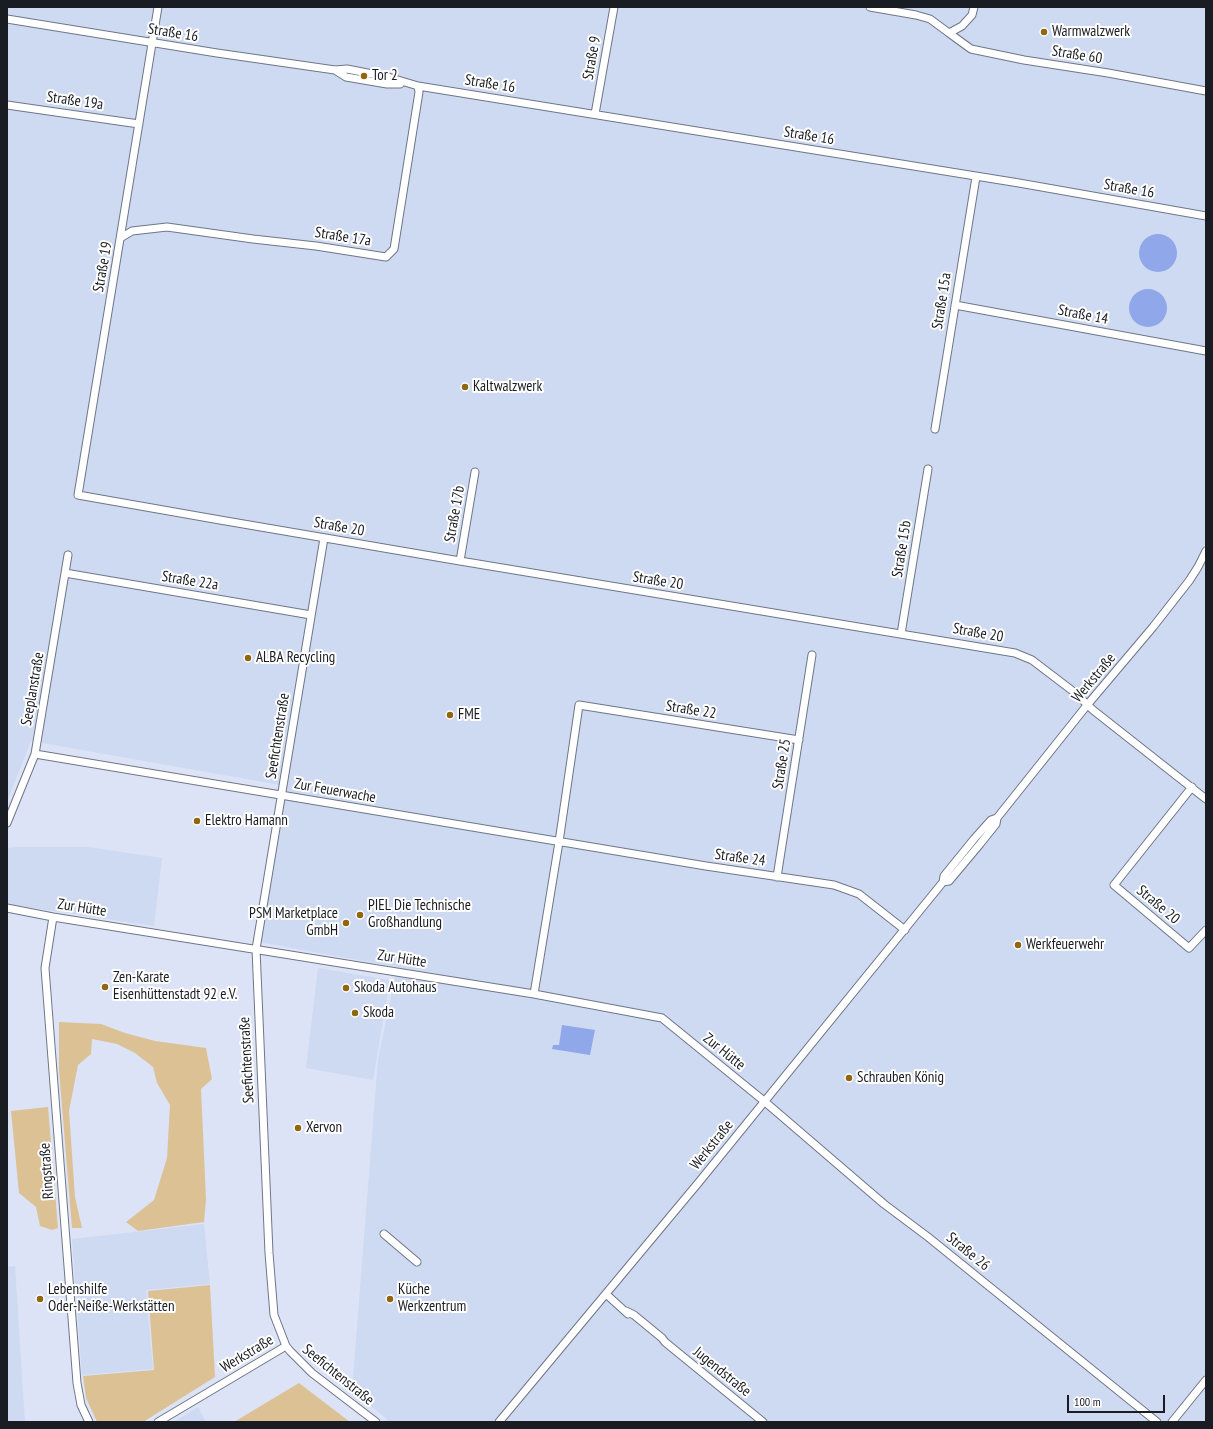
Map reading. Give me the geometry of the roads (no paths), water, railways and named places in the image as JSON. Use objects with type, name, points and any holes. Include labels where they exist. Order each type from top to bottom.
[{"type":"street","name":"Straße 19","points":[[78,494],[122,237],[158,7]]},
{"type":"street","name":"Straße 9","points":[[595,114],[614,7]]},
{"type":"street","name":"Straße 60","points":[[870,7],[930,19],[971,49],[1024,60],[1108,73],[1206,91]]},
{"type":"street","points":[[949,33],[962,26],[972,15],[974,7]]},
{"type":"street","name":"Straße 16","points":[[7,19],[152,43],[335,70],[347,69],[388,77],[418,86],[1027,185],[1206,216]]},
{"type":"street","name":"Straße 17a","points":[[122,237],[132,231],[167,227],[316,246],[386,257],[394,249],[397,235],[419,92],[418,86]]},
{"type":"street","name":"Straße 19a","points":[[7,105],[139,124]]},
{"type":"street","name":"Straße 15a","points":[[935,429],[976,177]]},
{"type":"street","name":"Straße 14","points":[[955,305],[1206,351]]},
{"type":"street","name":"Straße 15b","points":[[901,634],[928,469]]},
{"type":"street","name":"Straße 17b","points":[[460,562],[475,472]]},
{"type":"street","name":"Straße 20","points":[[78,494],[460,562],[1015,653],[1032,660],[1206,799]]},
{"type":"street","name":"Seefichtenstraße","points":[[324,538],[256,949],[269,1253],[274,1315],[286,1346],[290,1352],[312,1373],[376,1422]]},
{"type":"street","name":"Werkstraße","points":[[499,1422],[905,930],[943,882],[944,876],[974,839],[991,820],[996,818],[1088,704],[1116,672],[1189,581],[1206,551]]},
{"type":"street","name":"Seeplanstraße","points":[[7,823],[35,754],[68,555]]},
{"type":"street","name":"Straße 22a","points":[[65,573],[311,615]]},
{"type":"street","name":"Straße 25","points":[[777,877],[812,655]]},
{"type":"street","name":"Straße 22","points":[[559,842],[579,705],[799,740]]},
{"type":"street","name":"Zur Feuerwache","points":[[35,754],[559,842]]},
{"type":"street","name":"Straße 20","points":[[1192,787],[1114,885],[1189,948],[1206,930]]},
{"type":"street","points":[[534,994],[559,842]]},
{"type":"street","name":"Straße 24","points":[[559,842],[834,885],[859,894],[905,930]]},
{"type":"street","name":"Zur Hütte","points":[[7,908],[53,917],[534,994],[662,1018],[764,1101]]},
{"type":"street","name":"Ringstraße","points":[[53,917],[45,968],[77,1383],[81,1405],[89,1422]]},
{"type":"street","name":"Straße 26","points":[[764,1101],[884,1204],[940,1247],[1157,1422]]},
{"type":"street","points":[[384,1234],[417,1262]]},
{"type":"street","name":"Jugendstraße","points":[[606,1294],[642,1327],[660,1341],[665,1342],[764,1422]]},
{"type":"street","name":"Werkstraße","points":[[158,1422],[286,1346]]},
{"type":"street","points":[[1172,1422],[1206,1380]]},
{"type":"water","points":[[1154,234],[1162,234],[1172,239],[1176,246],[1176,260],[1172,267],[1162,272],[1154,272],[1144,267],[1142,264],[1139,257],[1139,249],[1144,239],[1147,237]]},
{"type":"water","points":[[1144,289],[1152,289],[1162,294],[1166,301],[1166,315],[1162,322],[1152,327],[1144,327],[1134,322],[1132,319],[1129,312],[1129,304],[1134,294],[1137,292]]},
{"type":"water","points":[[562,1025],[595,1030],[590,1055],[552,1049],[553,1045],[559,1045]]},
{"type":"place","name":"Warmwalzwerk","points":[[1044,32]]},
{"type":"place","name":"Tor 2","points":[[364,76]]},
{"type":"place","name":"Kaltwalzwerk","points":[[465,387]]},
{"type":"place","name":"ALBA Recycling","points":[[248,658]]},
{"type":"place","name":"FME","points":[[450,715]]},
{"type":"place","name":"Elektro Hamann","points":[[197,821]]},
{"type":"place","name":"PIEL Die Technische Großhandlung","points":[[360,915]]},
{"type":"place","name":"PSM Marketplace GmbH","points":[[346,923]]},
{"type":"place","name":"Werkfeuerwehr","points":[[1018,945]]},
{"type":"place","name":"Zen-Karate Eisenhüttenstadt 92 e.V.","points":[[105,987]]},
{"type":"place","name":"Skoda Autohaus","points":[[346,988]]},
{"type":"place","name":"Skoda","points":[[355,1013]]},
{"type":"place","name":"Schrauben König","points":[[849,1078]]},
{"type":"place","name":"Xervon","points":[[298,1128]]},
{"type":"place","name":"Lebenshilfe Oder-Neiße-Werkstätten","points":[[40,1299]]},
{"type":"place","name":"Küche Werkzentrum","points":[[390,1299]]}]
